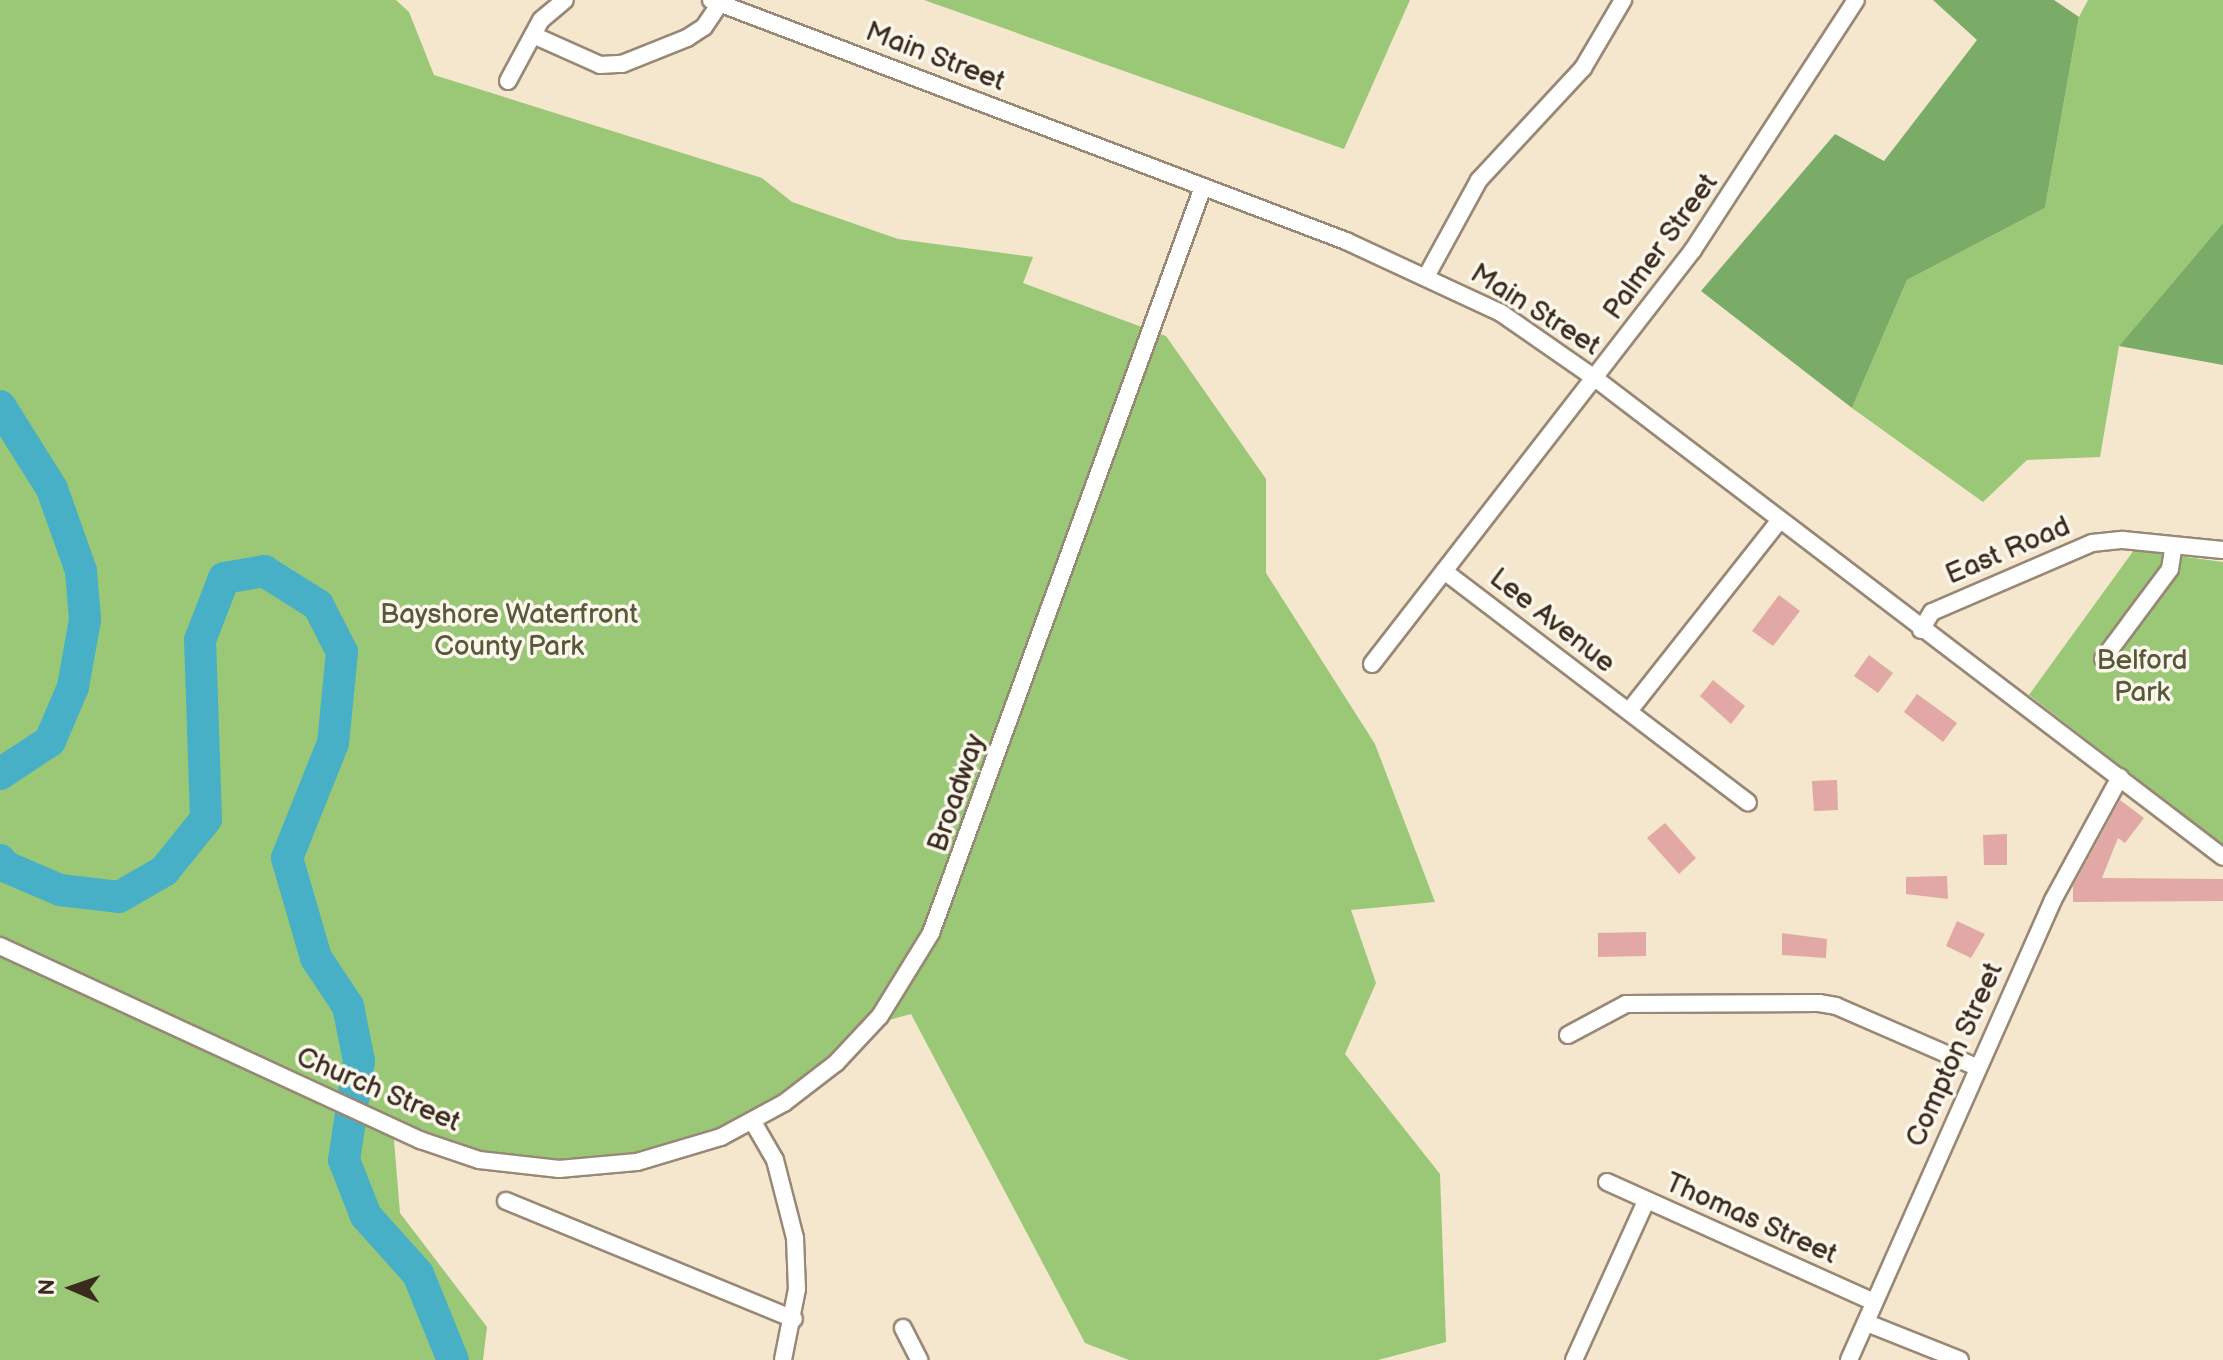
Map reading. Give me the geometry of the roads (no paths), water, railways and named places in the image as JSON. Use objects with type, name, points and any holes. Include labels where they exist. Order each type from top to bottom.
[{"type":"street","points":[[508,81],[549,11],[565,0]]},
{"type":"street","points":[[1427,275],[1479,180],[1583,68],[1623,0]]},
{"type":"street","name":"Palmer Street","points":[[1372,664],[1596,379],[1761,152],[1856,0]]},
{"type":"street","points":[[533,35],[600,65],[622,64],[687,38],[704,27],[716,2]]},
{"type":"street","name":"Main Street","points":[[716,2],[1427,275],[1512,320],[1596,379],[1921,630],[2223,857]]},
{"type":"street","name":"Broadway","points":[[753,1122],[804,1089],[859,1040],[908,976],[931,933],[1203,187]]},
{"type":"street","points":[[1629,711],[1779,521]]},
{"type":"street","name":"East Road","points":[[1921,630],[1932,612],[2092,543],[2223,550]]},
{"type":"street","points":[[2103,659],[2170,569],[2174,545]]},
{"type":"street","name":"Lee Avenue","points":[[1444,571],[1748,803]]},
{"type":"street","name":"Compton Street","points":[[1849,1360],[1976,1067],[2053,900],[2120,777]]},
{"type":"street","name":"Church Street","points":[[0,946],[420,1140],[479,1160],[559,1169],[600,1167],[693,1147],[753,1122]]},
{"type":"street","points":[[1568,1035],[1626,1004],[1819,1003],[1836,1006],[1976,1067]]},
{"type":"street","points":[[753,1122],[787,1196],[797,1266],[794,1319],[783,1360]]},
{"type":"street","name":"Thomas Street","points":[[1607,1182],[1874,1302]]},
{"type":"street","points":[[506,1201],[794,1319]]},
{"type":"street","points":[[1574,1360],[1646,1201]]},
{"type":"street","points":[[1867,1323],[1960,1360]]},
{"type":"street","points":[[903,1328],[919,1360]]},
{"type":"waterway","points":[[0,406],[52,489],[81,571],[85,620],[73,687],[50,741],[0,774]]},
{"type":"waterway","points":[[0,860],[6,867],[60,890],[119,897],[164,871],[206,819],[200,640],[224,578],[264,571],[318,605],[342,652],[333,743],[287,858],[316,958],[348,1006],[359,1061],[344,1160],[366,1216],[418,1274],[453,1360]]},
{"type":"park label","name":"Bayshore Waterfront County Park","points":[[509,631]]},
{"type":"park label","name":"Belford Park","points":[[2142,677]]}]
